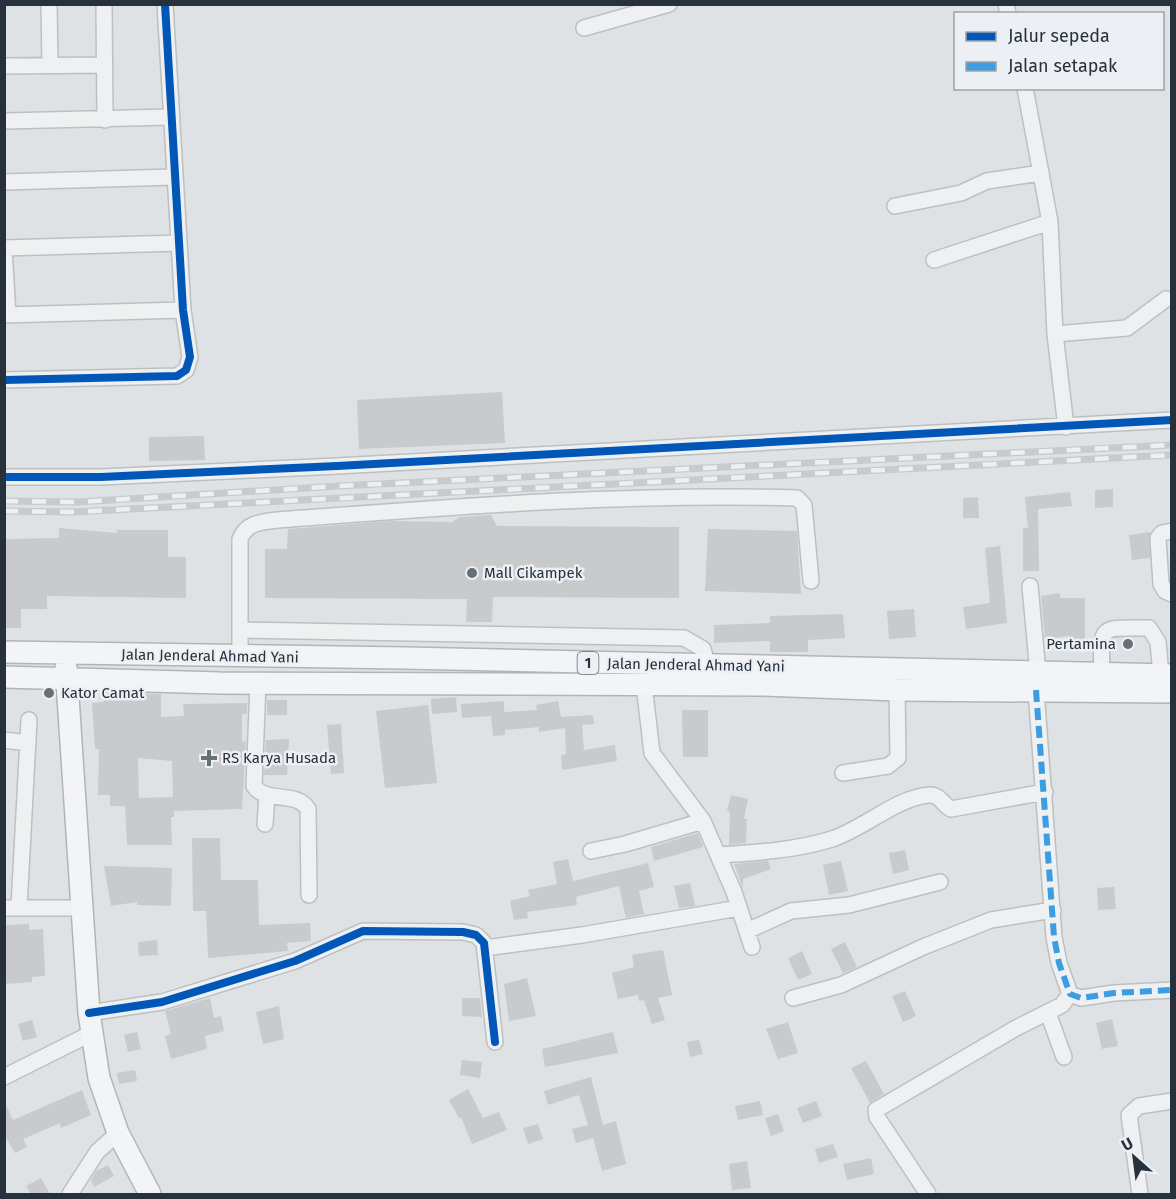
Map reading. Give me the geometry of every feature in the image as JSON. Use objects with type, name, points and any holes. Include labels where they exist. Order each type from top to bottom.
[{"type":"highway","name":"Jalan Jenderal Ahmad Yani","points":[[4,652],[707,664],[1037,682],[1102,674],[1168,680]]},
{"type":"highway","points":[[66,654],[91,1023],[99,1078],[118,1133],[150,1194]]},
{"type":"highway","points":[[326,657],[327,684]]},
{"type":"highway","name":"Jalan Jenderal Ahmad Yani","points":[[4,677],[258,683],[644,685],[897,690],[1037,682],[1168,680]]},
{"type":"street","points":[[49,4],[50,66]]},
{"type":"street","points":[[104,4],[105,120]]},
{"type":"street","points":[[4,380],[177,376],[186,370],[190,357],[183,310],[165,4]]},
{"type":"street","points":[[584,28],[623,11],[669,4]]},
{"type":"street","points":[[4,66],[105,65]]},
{"type":"street","points":[[1025,90],[1050,222],[1054,334],[1066,427]]},
{"type":"street","points":[[4,122],[171,117]]},
{"type":"street","points":[[895,206],[961,193],[987,181],[1041,173]]},
{"type":"street","points":[[4,182],[174,177]]},
{"type":"street","points":[[934,260],[1050,222]]},
{"type":"street","points":[[179,243],[4,249],[6,315],[183,310]]},
{"type":"street","points":[[1054,334],[1127,328],[1166,299]]},
{"type":"street","points":[[4,477],[101,477],[337,466],[1172,420]]},
{"type":"street","points":[[240,656],[240,538],[244,529],[253,524],[278,520],[485,504],[711,496],[797,498],[804,505],[811,581]]},
{"type":"street","points":[[1172,531],[1161,533],[1158,538],[1161,584],[1165,591],[1172,594]]},
{"type":"street","points":[[1030,586],[1053,910],[1059,963],[1070,994]]},
{"type":"street","points":[[1102,674],[1101,640],[1104,632],[1111,628],[1149,628],[1158,642],[1168,680]]},
{"type":"street","points":[[240,630],[684,638],[703,649],[707,664]]},
{"type":"street","points":[[258,683],[253,780],[257,790],[267,795],[297,801],[308,809],[309,895]]},
{"type":"street","points":[[644,685],[652,753],[703,821],[739,908],[752,947]]},
{"type":"street","points":[[843,772],[888,766],[898,758],[897,690]]},
{"type":"street","points":[[29,720],[12,908],[83,908]]},
{"type":"street","points":[[4,741],[28,743]]},
{"type":"street","points":[[718,855],[750,853],[833,839],[899,806],[929,795],[937,796],[951,809],[1045,792]]},
{"type":"street","points":[[265,824],[267,795]]},
{"type":"street","points":[[591,850],[625,844],[703,821]]},
{"type":"street","points":[[747,931],[790,911],[849,905],[940,882]]},
{"type":"street","points":[[485,948],[582,935],[739,908]]},
{"type":"street","points":[[793,998],[841,985],[923,947],[991,920],[1053,910]]},
{"type":"street","points":[[4,1077],[91,1023],[295,961],[363,931],[463,932],[476,935],[485,948],[495,1042]]},
{"type":"street","points":[[1070,994],[1082,998],[1114,993],[1172,990]]},
{"type":"street","points":[[928,1194],[876,1117],[876,1110],[1016,1028],[1062,1005],[1070,994]]},
{"type":"street","points":[[1048,1013],[1064,1057]]},
{"type":"street","points":[[1140,1194],[1129,1115],[1139,1106],[1172,1101]]},
{"type":"street","points":[[70,1194],[97,1152],[118,1133]]},
{"type":"building","points":[[502,392],[505,443],[359,449],[357,400]]},
{"type":"building","points":[[204,436],[205,460],[149,461],[149,437]]},
{"type":"building","points":[[1113,489],[1113,507],[1095,508],[1095,490]]},
{"type":"building","points":[[1070,492],[1072,506],[1038,509],[1039,571],[1023,571],[1023,528],[1028,528],[1025,497]]},
{"type":"building","points":[[978,497],[979,518],[963,518],[963,498]]},
{"type":"building","name":"Mall Cikampek","points":[[491,515],[497,526],[679,527],[679,598],[493,597],[492,622],[466,622],[467,599],[265,598],[265,549],[287,549],[288,529],[390,521],[452,522],[459,517]]},
{"type":"building","points":[[59,528],[117,533],[117,530],[168,530],[168,557],[186,557],[186,598],[47,596],[47,609],[21,609],[21,628],[4,628],[4,539],[59,538]]},
{"type":"building","points":[[708,529],[797,531],[801,594],[705,591]]},
{"type":"building","points":[[1150,532],[1150,558],[1132,560],[1129,535]]},
{"type":"building","points":[[1000,546],[1007,623],[966,629],[963,607],[990,603],[985,548]]},
{"type":"building","points":[[1060,593],[1060,598],[1085,598],[1085,651],[1069,650],[1069,636],[1045,639],[1041,596]]},
{"type":"building","points":[[914,609],[916,637],[889,639],[887,611]]},
{"type":"building","points":[[843,614],[845,638],[808,640],[808,652],[770,652],[770,641],[714,643],[714,625],[770,623],[770,616]]},
{"type":"building","points":[[103,693],[161,694],[161,717],[184,716],[183,704],[247,703],[247,714],[242,714],[242,742],[246,741],[242,809],[174,811],[174,817],[171,817],[172,845],[127,845],[125,806],[110,806],[110,795],[98,795],[99,749],[95,749],[92,703],[104,702]],"holes":[[[138,758],[172,761],[173,797],[139,798]]]},
{"type":"building","points":[[456,697],[457,712],[432,714],[431,699]]},
{"type":"building","points":[[267,700],[287,700],[287,715],[267,715]]},
{"type":"building","points":[[504,701],[504,712],[537,710],[536,705],[558,701],[561,717],[593,715],[594,724],[582,725],[584,750],[615,745],[617,761],[562,770],[561,755],[566,754],[565,728],[539,732],[539,727],[505,730],[505,735],[493,736],[491,716],[462,718],[461,704]]},
{"type":"building","points":[[428,705],[437,783],[385,788],[376,711]]},
{"type":"building","points":[[682,710],[708,710],[708,757],[683,757]]},
{"type":"building","points":[[341,724],[344,773],[331,774],[327,725]]},
{"type":"building","points":[[289,739],[287,775],[264,775],[266,740]]},
{"type":"building","points":[[731,795],[748,799],[744,819],[747,819],[746,843],[729,845],[730,812],[727,811]]},
{"type":"building","points":[[698,833],[703,847],[654,861],[651,847]]},
{"type":"building","points":[[192,838],[220,838],[221,880],[258,880],[259,925],[310,923],[311,941],[287,943],[288,951],[208,958],[206,911],[193,911]]},
{"type":"building","points":[[905,850],[909,870],[893,874],[889,853]]},
{"type":"building","points":[[568,859],[573,881],[648,863],[654,887],[639,891],[644,914],[626,918],[619,886],[576,897],[577,905],[527,912],[528,918],[514,920],[510,901],[530,896],[528,890],[557,884],[553,862]]},
{"type":"building","points":[[768,861],[771,869],[743,879],[743,888],[734,864]]},
{"type":"building","points":[[841,861],[848,891],[829,895],[823,865]]},
{"type":"building","points":[[104,866],[172,868],[171,906],[137,905],[137,902],[111,906]]},
{"type":"building","points":[[690,883],[695,906],[679,908],[674,886]]},
{"type":"building","points":[[1114,887],[1116,909],[1098,910],[1097,888]]},
{"type":"building","points":[[29,924],[29,930],[43,929],[45,976],[32,977],[32,982],[4,984],[4,925]]},
{"type":"building","points":[[157,940],[158,955],[139,956],[138,942]]},
{"type":"building","points":[[845,942],[857,967],[843,973],[831,949]]},
{"type":"building","points":[[663,950],[672,995],[658,998],[665,1020],[652,1024],[644,1000],[639,1001],[638,995],[618,999],[612,973],[634,967],[632,955]]},
{"type":"building","points":[[802,951],[812,974],[798,980],[788,958]]},
{"type":"building","points":[[527,978],[536,1016],[509,1021],[504,984]]},
{"type":"building","points":[[905,991],[916,1016],[903,1022],[892,996]]},
{"type":"building","points":[[210,998],[214,1018],[221,1016],[224,1031],[205,1036],[207,1049],[171,1059],[165,1036],[171,1034],[165,1011]]},
{"type":"building","points":[[462,998],[480,998],[482,1017],[462,1016]]},
{"type":"building","points":[[279,1006],[284,1039],[263,1044],[256,1012]]},
{"type":"building","points":[[1112,1019],[1118,1046],[1102,1049],[1096,1023]]},
{"type":"building","points":[[32,1020],[37,1037],[23,1041],[18,1024]]},
{"type":"building","points":[[788,1022],[798,1053],[778,1059],[766,1029]]},
{"type":"building","points":[[137,1032],[141,1049],[128,1052],[124,1035]]},
{"type":"building","points":[[613,1032],[618,1053],[545,1067],[542,1049]]},
{"type":"building","points":[[699,1040],[703,1054],[690,1057],[687,1042]]},
{"type":"building","points":[[462,1060],[482,1062],[480,1078],[460,1075]]},
{"type":"building","points":[[866,1061],[884,1094],[870,1103],[851,1068]]},
{"type":"building","points":[[135,1070],[137,1081],[119,1084],[117,1073]]},
{"type":"building","points":[[591,1077],[603,1125],[616,1121],[626,1164],[602,1171],[593,1138],[576,1143],[572,1129],[588,1125],[579,1095],[548,1105],[544,1091]]},
{"type":"building","points":[[468,1089],[483,1118],[499,1112],[507,1130],[472,1144],[461,1117],[459,1118],[449,1100]]},
{"type":"building","points":[[82,1090],[91,1115],[61,1128],[60,1123],[23,1139],[27,1147],[15,1153],[4,1134],[4,1101],[13,1120]]},
{"type":"building","points":[[760,1101],[763,1115],[738,1120],[735,1106]]},
{"type":"building","points":[[816,1101],[822,1116],[803,1123],[797,1108]]},
{"type":"building","points":[[778,1114],[784,1131],[771,1136],[765,1118]]},
{"type":"building","points":[[538,1124],[543,1139],[528,1144],[523,1128]]},
{"type":"building","points":[[833,1144],[838,1157],[819,1163],[815,1149]]},
{"type":"building","points":[[871,1158],[874,1174],[847,1180],[843,1164]]},
{"type":"building","points":[[747,1161],[751,1188],[732,1190],[729,1164]]},
{"type":"building","points":[[108,1165],[114,1176],[94,1187],[91,1180],[96,1171]]},
{"type":"building","points":[[41,1178],[50,1194],[31,1194],[26,1186]]},
{"type":"railway","points":[[4,501],[78,502],[339,486],[1172,445]]},
{"type":"railway","points":[[4,511],[73,512],[1172,455]]},
{"type":"marked path","points":[[1036,690],[1054,937],[1059,963],[1070,994],[1081,998],[1114,993],[1172,990]]},
{"type":"cycle path","points":[[4,380],[177,376],[186,370],[190,357],[183,310],[165,4]]},
{"type":"cycle path","points":[[4,477],[101,477],[337,466],[1172,420]]},
{"type":"cycle path","points":[[89,1013],[162,1002],[295,961],[363,931],[463,932],[476,935],[484,943],[495,1042]]},
{"type":"place","name":"Mall Cikampek","points":[[472,573]]},
{"type":"place","name":"Pertamina","points":[[1128,644]]},
{"type":"place","name":"Kator Camat","points":[[49,693]]},
{"type":"place","name":"RS Karya Husada","points":[[209,758]]}]
